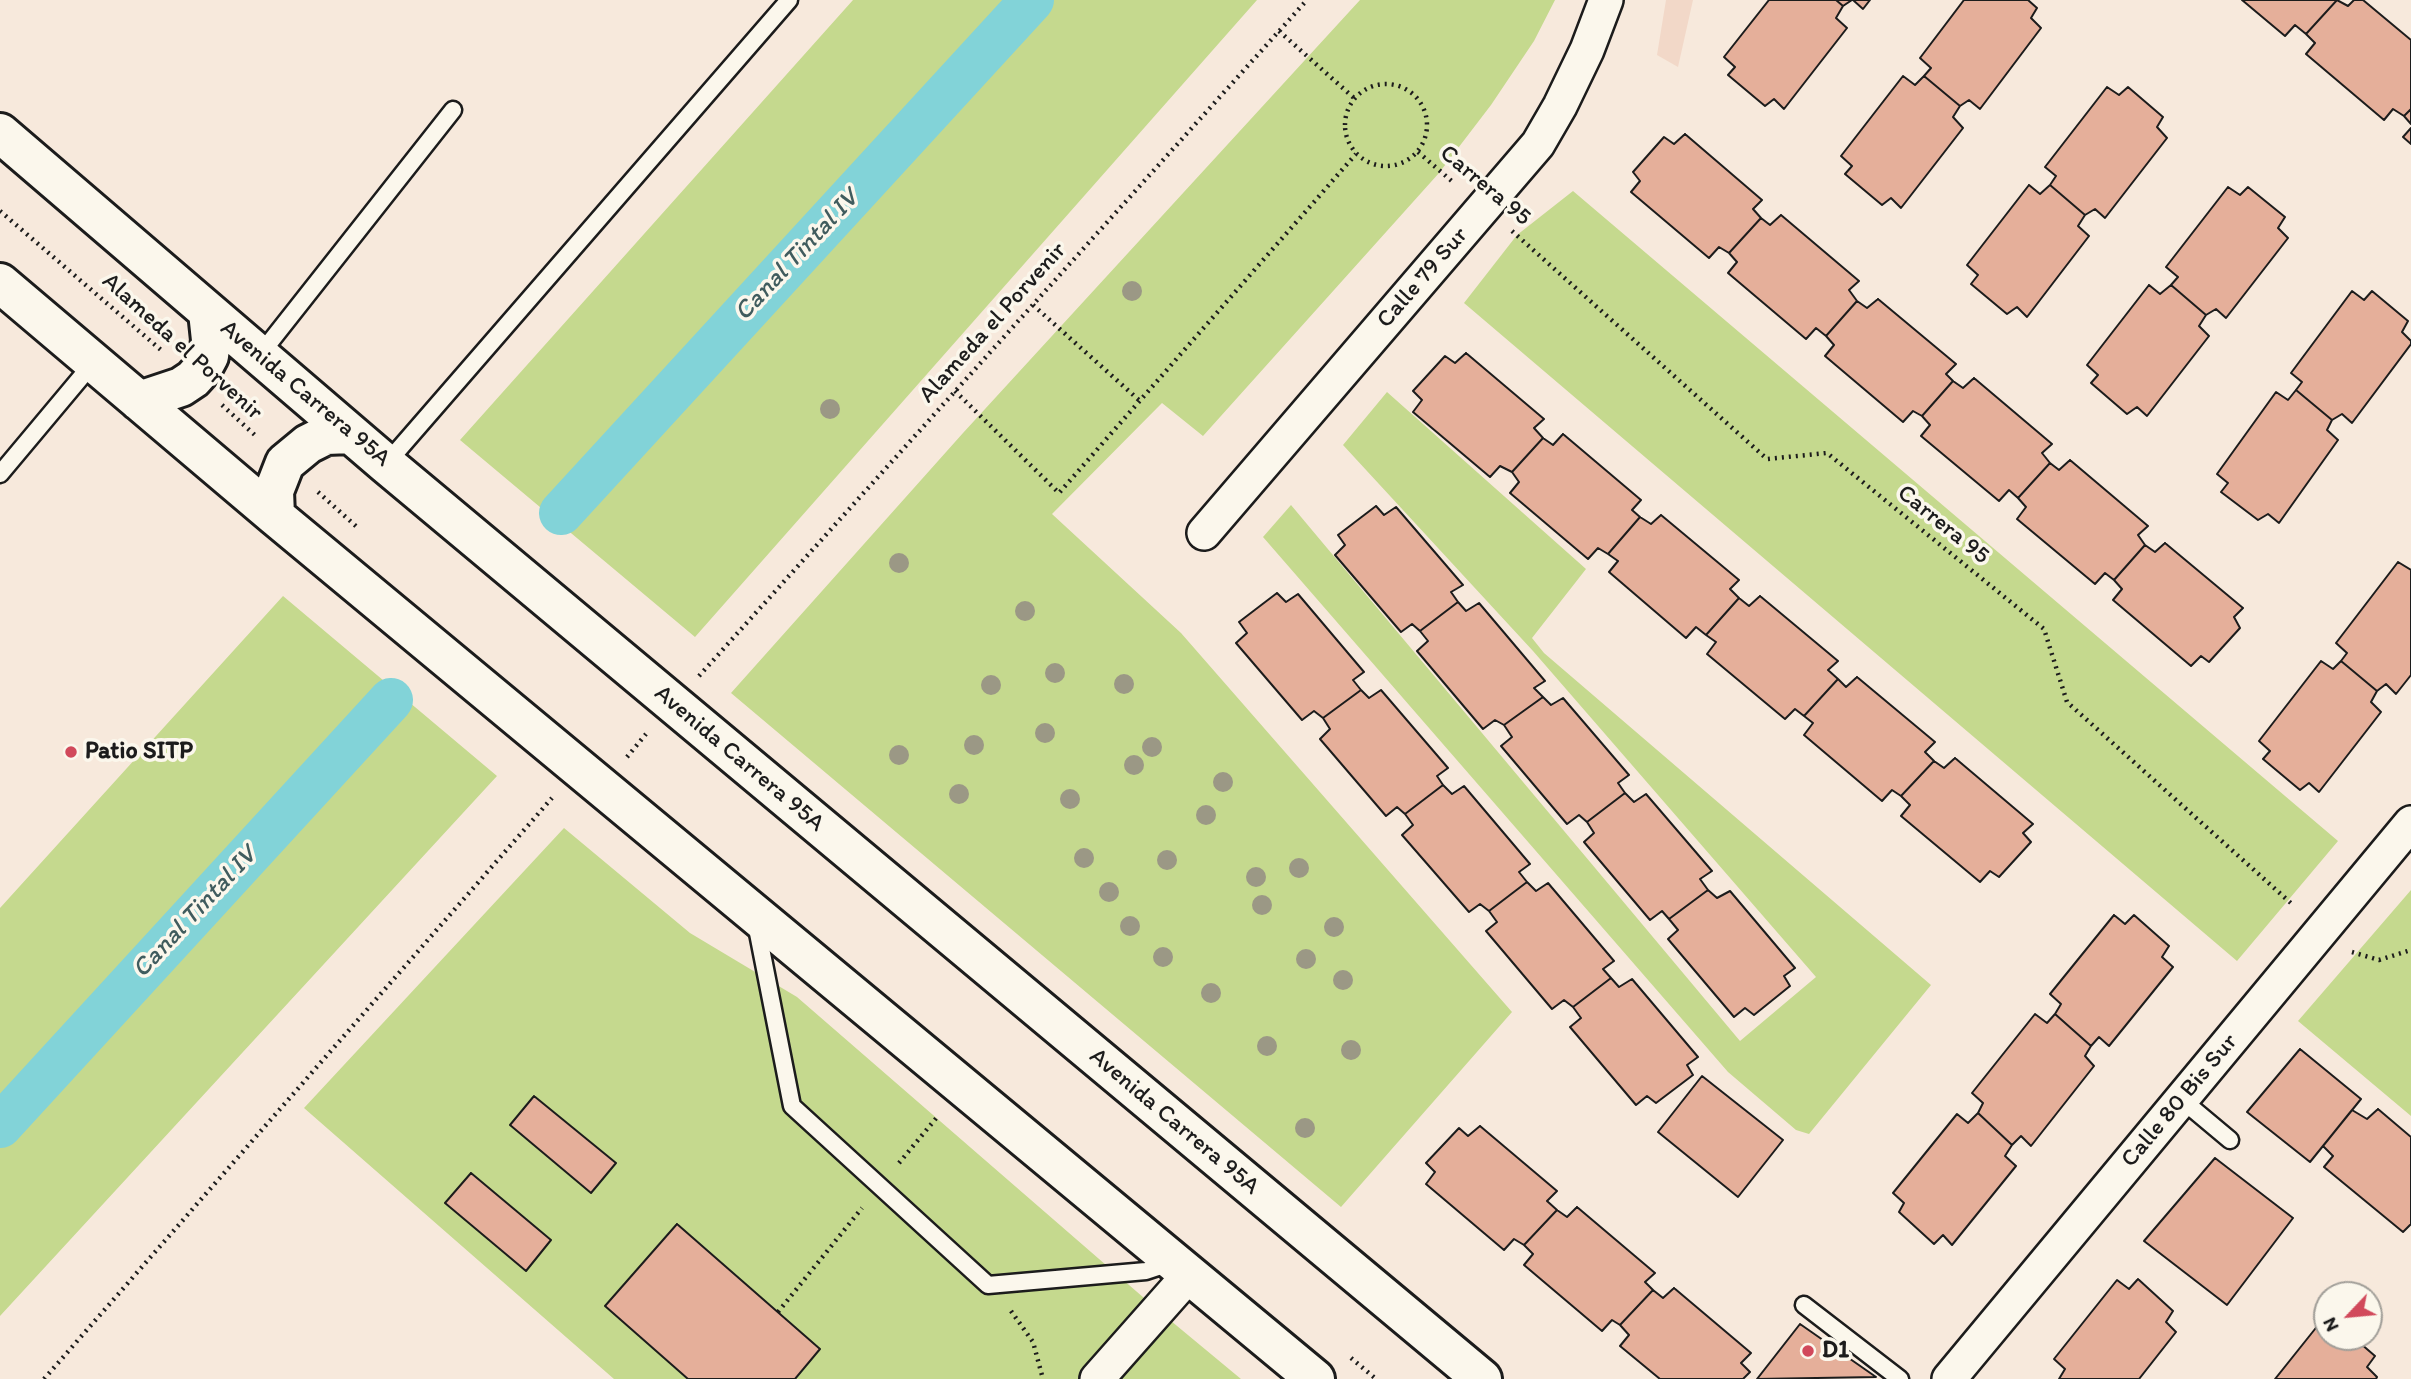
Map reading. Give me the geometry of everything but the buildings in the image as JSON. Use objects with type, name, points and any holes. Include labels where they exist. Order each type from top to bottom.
[{"type":"main road","name":"Avenida Carrera 95A","points":[[0,133],[386,464],[1482,1379]]},
{"type":"main road","points":[[0,283],[275,516],[1315,1379]]},
{"type":"main road","points":[[139,401],[181,387],[202,369],[209,356],[211,340],[208,312]]},
{"type":"main road","points":[[275,516],[274,491],[285,463],[308,444],[327,435],[351,434]]},
{"type":"street","name":"Calle 79 Sur","points":[[1204,533],[1538,145],[1587,50],[1606,0]]},
{"type":"street","name":"Calle 80 Bis Sur","points":[[1949,1379],[2411,823]]},
{"type":"street","points":[[1097,1379],[1181,1268]]},
{"type":"lane","points":[[386,464],[789,0]]},
{"type":"lane","points":[[259,356],[453,110]]},
{"type":"lane","points":[[1,470],[93,363]]},
{"type":"lane","points":[[754,913],[792,1106],[988,1285],[1181,1268]]},
{"type":"lane","points":[[2181,1099],[2230,1140]]},
{"type":"lane","points":[[1804,1305],[1900,1379]]},
{"type":"path","name":"Alameda el Porvenir","points":[[704,670],[1307,0]]},
{"type":"path","points":[[1279,31],[1354,98]]},
{"type":"path","points":[[1383,83],[1409,90],[1419,100],[1428,126],[1425,140],[1418,152],[1407,161],[1394,166],[1367,162],[1356,154],[1348,143],[1345,129],[1345,116],[1354,98],[1370,86],[1383,83]]},
{"type":"path","name":"Carrera 95","points":[[1418,152],[1767,459],[1827,453],[2043,629],[2067,702],[2322,930],[2355,955],[2379,960],[2411,950]]},
{"type":"path","points":[[955,391],[1059,493],[1356,154]]},
{"type":"path","name":"Alameda el Porvenir","points":[[0,211],[145,335],[338,511]]},
{"type":"path","points":[[1033,305],[1140,401]]},
{"type":"path","points":[[44,1379],[579,768]]},
{"type":"path","points":[[988,1285],[1033,1342],[1043,1379]]},
{"type":"shaded area","points":[[1666,0],[1693,0],[1678,67],[1657,55]]},
{"type":"green space","points":[[853,0],[1257,0],[695,637],[460,440]]},
{"type":"green space","points":[[1360,0],[1555,0],[1534,41],[1491,105],[1439,173],[1203,436],[1162,403],[1052,514],[1181,633],[1512,1012],[1341,1207],[731,693],[963,433]]},
{"type":"green space","points":[[1573,191],[2338,841],[2237,961],[1464,303],[1517,235]]},
{"type":"green space","points":[[1387,392],[1586,569],[1532,638],[1544,653],[1931,985],[1809,1134],[1796,1130],[1728,1072],[1263,537],[1291,505],[1740,1041],[1816,977],[1533,651],[1343,445]]},
{"type":"green space","points":[[283,596],[497,776],[0,1316],[0,908]]},
{"type":"green space","points":[[564,828],[690,933],[797,997],[1241,1379],[614,1379],[304,1108]]},
{"type":"green space","points":[[2411,890],[2411,1116],[2298,1021]]},
{"type":"waterway","name":"Canal Tintal IV","points":[[561,513],[1032,0]]},
{"type":"waterway","name":"Canal Tintal IV","points":[[0,1126],[391,700]]},
{"type":"place","name":"Patio SITP","points":[[71,752]]},
{"type":"place","name":"D1","points":[[1808,1351]]}]
